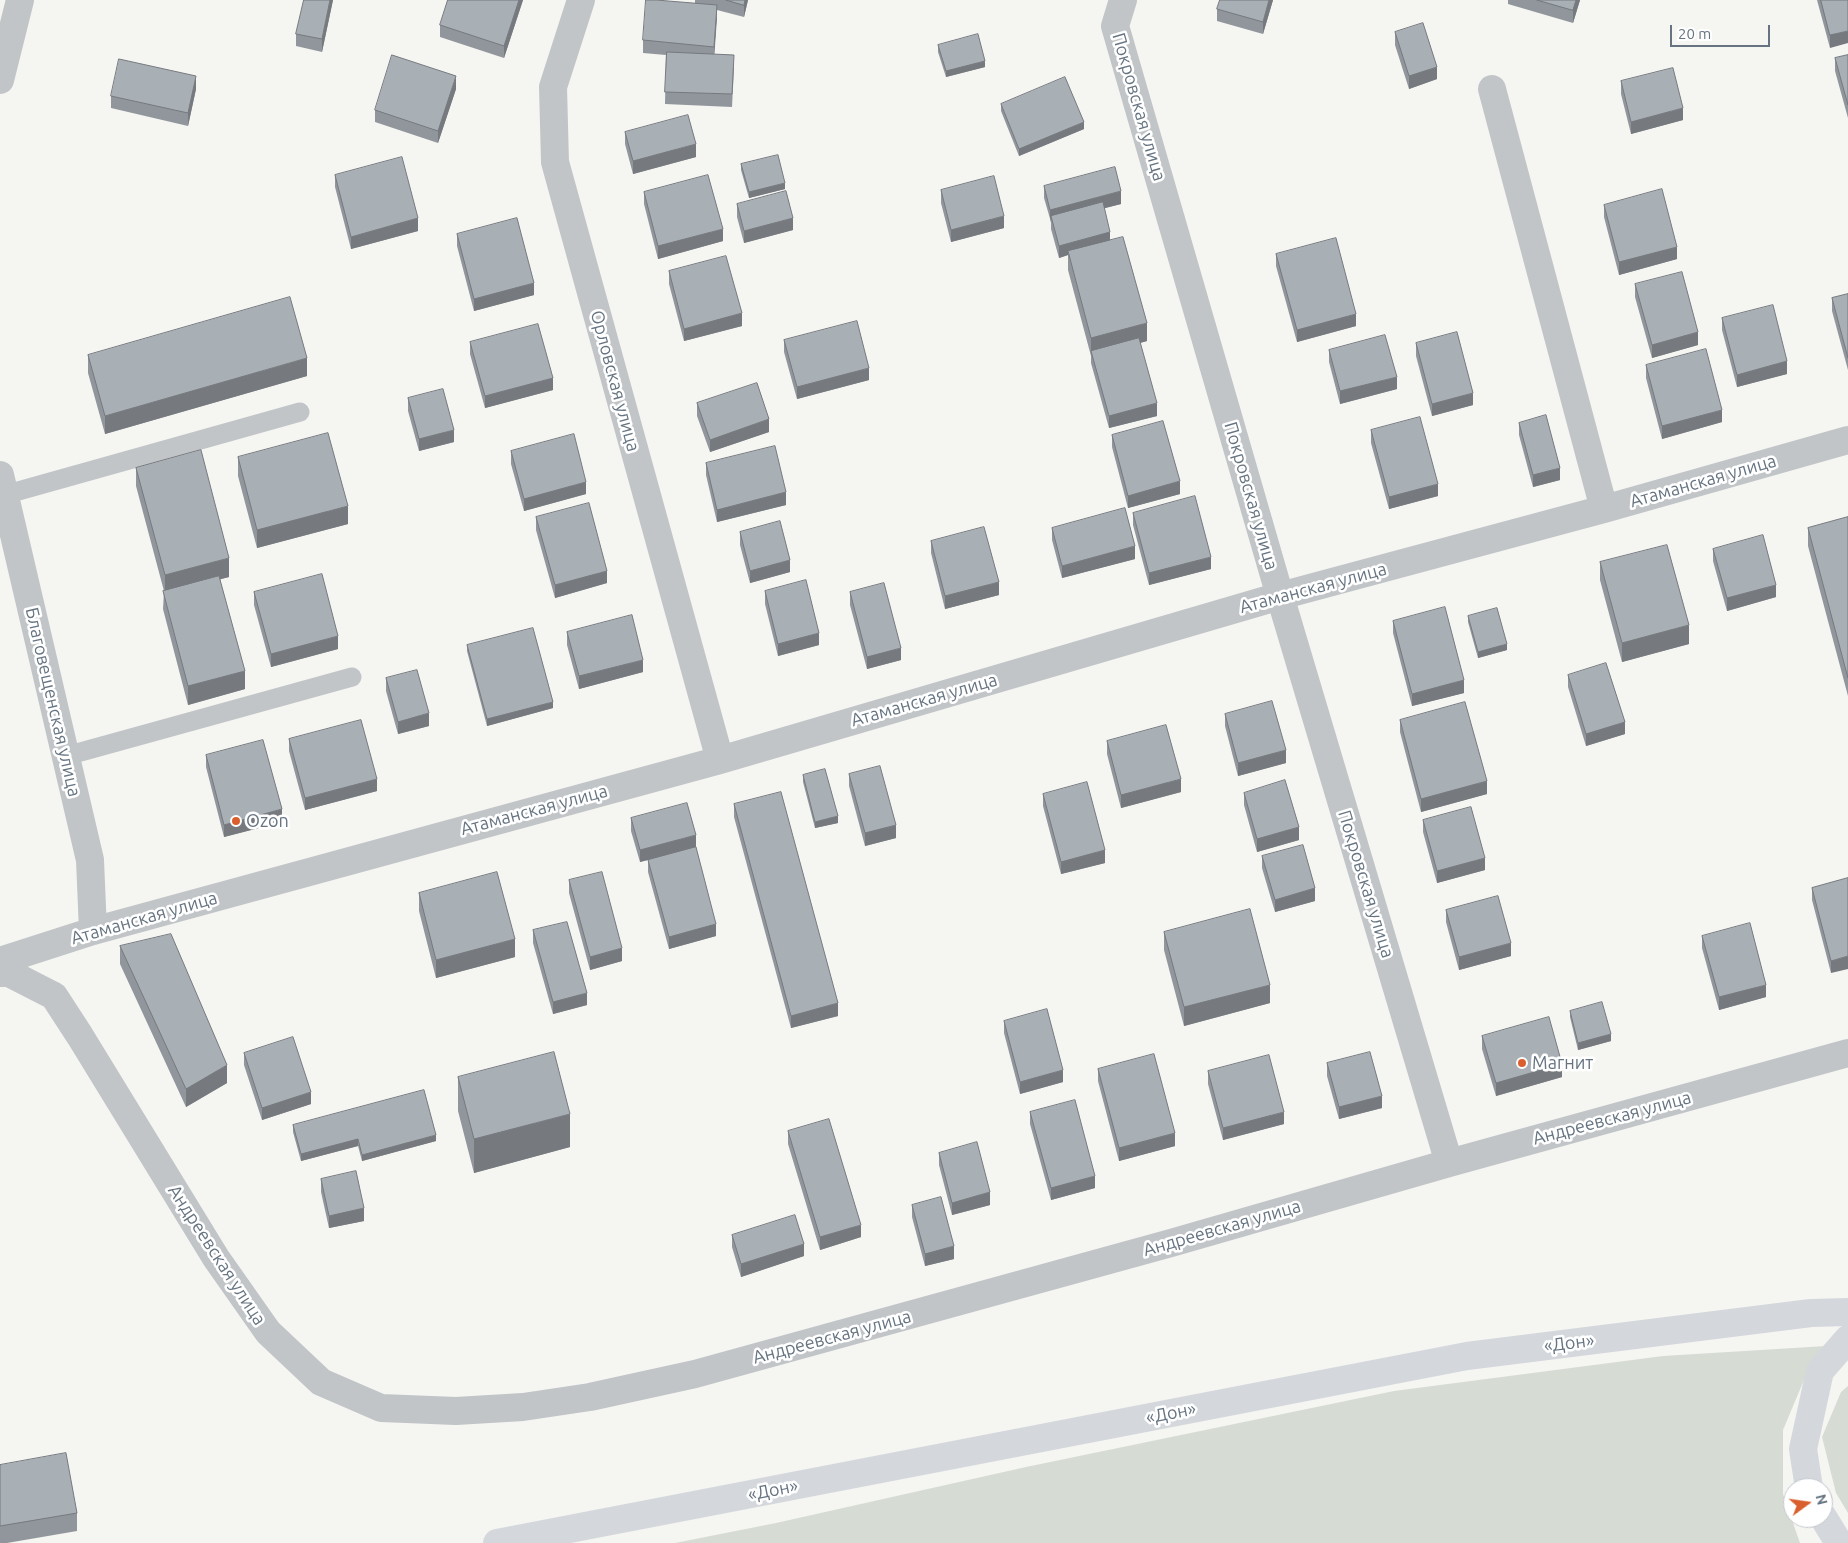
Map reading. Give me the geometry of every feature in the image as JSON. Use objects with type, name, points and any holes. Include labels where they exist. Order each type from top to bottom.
[{"type":"highway","name":"«Дон»","points":[[497,1543],[1467,1356],[1811,1313],[1848,1312]]},
{"type":"highway","points":[[1807,1478],[1803,1449],[1820,1371],[1848,1339]]},
{"type":"highway","points":[[1830,1528],[1839,1543]]},
{"type":"street","points":[[0,80],[20,0]]},
{"type":"street","name":"Орловская улица","points":[[581,0],[553,87],[555,162],[720,760]]},
{"type":"street","name":"Покровская улица","points":[[1123,0],[1115,26],[1280,596],[1449,1163]]},
{"type":"street","points":[[1492,89],[1604,509]]},
{"type":"street","name":"Атаманская улица","points":[[0,961],[93,931],[720,760],[1280,596],[1604,509],[1848,440]]},
{"type":"street","name":"Благовещенская улица","points":[[2,485],[90,860],[93,931]]},
{"type":"street","name":"Андреевская улица","points":[[0,972],[9,973],[54,996],[216,1258],[268,1332],[321,1382],[381,1408],[456,1411],[523,1407],[590,1397],[695,1374],[1848,1053]]},
{"type":"lane","points":[[2,485],[300,412]]},
{"type":"lane","points":[[66,756],[352,677]]},
{"type":"shaded area","points":[[1826,1346],[1804,1380],[1783,1430],[1783,1528],[1795,1528],[1800,1543],[675,1543],[776,1523],[1026,1467],[1394,1391],[1663,1356]]},
{"type":"shaded area","points":[[1848,1386],[1848,1513],[1836,1493],[1822,1437],[1841,1392]]},
{"type":"building","points":[[304,0],[330,0],[322,39],[296,34]]},
{"type":"building","points":[[448,0],[519,0],[504,46],[440,25]]},
{"type":"building","points":[[646,0],[717,5],[714,47],[643,40]]},
{"type":"building","points":[[726,0],[745,0],[744,5]]},
{"type":"building","points":[[1220,0],[1269,0],[1263,22],[1217,9]]},
{"type":"building","points":[[1537,0],[1576,0],[1573,10]]},
{"type":"building","points":[[1821,0],[1848,0],[1848,31],[1830,35]]},
{"type":"building","points":[[1423,23],[1437,67],[1409,76],[1395,32]]},
{"type":"building","points":[[978,34],[985,61],[946,71],[938,45]]},
{"type":"building","points":[[667,52],[734,55],[732,94],[665,92]]},
{"type":"building","points":[[392,55],[456,76],[438,131],[375,110]]},
{"type":"building","points":[[1848,55],[1848,105],[1835,58]]},
{"type":"building","points":[[119,59],[196,76],[188,113],[111,96]]},
{"type":"building","points":[[1673,68],[1683,108],[1631,122],[1621,81]]},
{"type":"building","points":[[1065,77],[1084,122],[1019,149],[1001,104]]},
{"type":"building","points":[[688,115],[696,144],[633,161],[625,132]]},
{"type":"building","points":[[778,155],[785,183],[749,192],[741,164]]},
{"type":"building","points":[[402,157],[418,218],[351,237],[335,175]]},
{"type":"building","points":[[1115,167],[1121,191],[1050,210],[1044,186]]},
{"type":"building","points":[[708,175],[723,229],[658,246],[644,192]]},
{"type":"building","points":[[994,176],[1004,216],[951,230],[941,190]]},
{"type":"building","points":[[1662,189],[1677,247],[1619,262],[1604,205]]},
{"type":"building","points":[[786,191],[793,218],[744,231],[737,204]]},
{"type":"building","points":[[1103,202],[1110,232],[1059,246],[1051,216]]},
{"type":"building","points":[[517,218],[534,283],[474,299],[457,234]]},
{"type":"building","points":[[1123,237],[1147,323],[1091,338],[1068,251]]},
{"type":"building","points":[[1336,238],[1356,314],[1297,330],[1276,254]]},
{"type":"building","points":[[726,256],[742,313],[684,329],[669,271]]},
{"type":"building","points":[[1682,272],[1698,332],[1652,345],[1635,284]]},
{"type":"building","points":[[1848,294],[1848,358],[1832,298]]},
{"type":"building","points":[[290,297],[307,358],[105,416],[88,355]]},
{"type":"building","points":[[1773,305],[1787,361],[1737,375],[1722,318]]},
{"type":"building","points":[[857,321],[869,368],[797,387],[784,340]]},
{"type":"building","points":[[538,324],[553,378],[485,396],[470,342]]},
{"type":"building","points":[[1457,332],[1473,393],[1432,404],[1416,343]]},
{"type":"building","points":[[1385,335],[1397,377],[1340,391],[1329,350]]},
{"type":"building","points":[[1139,338],[1157,403],[1109,416],[1091,351]]},
{"type":"building","points":[[1706,349],[1722,410],[1662,426],[1646,365]]},
{"type":"building","points":[[757,383],[769,419],[710,440],[697,403]]},
{"type":"building","points":[[443,389],[454,430],[419,439],[408,398]]},
{"type":"building","points":[[1546,415],[1560,468],[1533,475],[1519,423]]},
{"type":"building","points":[[1420,417],[1438,484],[1389,497],[1371,430]]},
{"type":"building","points":[[1163,421],[1180,481],[1128,496],[1112,435]]},
{"type":"building","points":[[328,433],[348,506],[257,530],[238,457]]},
{"type":"building","points":[[574,434],[586,482],[524,499],[511,451]]},
{"type":"building","points":[[775,446],[786,492],[717,510],[706,463]]},
{"type":"building","points":[[201,450],[229,558],[165,575],[136,468]]},
{"type":"building","points":[[1195,496],[1211,557],[1149,573],[1133,513]]},
{"type":"building","points":[[589,503],[607,571],[555,585],[536,517]]},
{"type":"building","points":[[1125,508],[1135,546],[1062,566],[1052,528]]},
{"type":"building","points":[[1848,517],[1848,678],[1808,528]]},
{"type":"building","points":[[780,521],[790,560],[750,571],[740,532]]},
{"type":"building","points":[[984,527],[999,582],[945,596],[931,541]]},
{"type":"building","points":[[1763,535],[1776,585],[1727,598],[1713,549]]},
{"type":"building","points":[[1667,545],[1689,625],[1622,643],[1600,562]]},
{"type":"building","points":[[322,574],[338,636],[271,654],[254,592]]},
{"type":"building","points":[[219,576],[245,671],[188,686],[163,591]]},
{"type":"building","points":[[806,580],[819,633],[778,644],[765,591]]},
{"type":"building","points":[[884,583],[901,648],[867,657],[850,592]]},
{"type":"building","points":[[1445,607],[1464,680],[1412,694],[1393,621]]},
{"type":"building","points":[[1497,608],[1507,644],[1478,652],[1468,616]]},
{"type":"building","points":[[632,615],[643,660],[579,676],[567,632]]},
{"type":"building","points":[[533,628],[553,702],[487,719],[467,645]]},
{"type":"building","points":[[1606,663],[1625,722],[1586,734],[1568,675]]},
{"type":"building","points":[[417,670],[429,713],[398,722],[386,678]]},
{"type":"building","points":[[1272,701],[1286,750],[1238,763],[1225,714]]},
{"type":"building","points":[[1465,702],[1487,781],[1421,799],[1400,720]]},
{"type":"building","points":[[361,720],[377,779],[305,798],[289,739]]},
{"type":"building","points":[[1166,725],[1181,779],[1121,795],[1107,741]]},
{"type":"building","points":[[263,740],[282,809],[224,825],[206,755]]},
{"type":"building","points":[[880,766],[896,825],[865,833],[849,774]]},
{"type":"building","points":[[825,769],[838,816],[815,822],[803,775]]},
{"type":"building","points":[[1285,780],[1299,827],[1257,839],[1244,793]]},
{"type":"building","points":[[1087,782],[1105,850],[1061,862],[1043,794]]},
{"type":"building","points":[[781,792],[838,1003],[791,1016],[734,804]]},
{"type":"building","points":[[687,803],[696,835],[640,850],[631,818]]},
{"type":"building","points":[[1471,807],[1485,858],[1437,871],[1423,820]]},
{"type":"building","points":[[1303,845],[1315,888],[1275,900],[1262,856]]},
{"type":"building","points":[[696,847],[716,924],[669,937],[648,860]]},
{"type":"building","points":[[497,872],[515,939],[436,960],[419,893]]},
{"type":"building","points":[[602,872],[622,948],[590,957],[569,880]]},
{"type":"building","points":[[1848,878],[1848,956],[1831,961],[1812,888]]},
{"type":"building","points":[[1498,896],[1511,943],[1459,957],[1446,910]]},
{"type":"building","points":[[1250,909],[1270,985],[1184,1007],[1164,932]]},
{"type":"building","points":[[567,922],[587,993],[553,1002],[533,930]]},
{"type":"building","points":[[1750,923],[1766,985],[1719,997],[1702,936]]},
{"type":"building","points":[[171,934],[227,1065],[186,1089],[120,946]]},
{"type":"building","points":[[1602,1002],[1611,1034],[1578,1043],[1570,1011]]},
{"type":"building","points":[[1047,1009],[1063,1070],[1020,1082],[1004,1021]]},
{"type":"building","name":"Магнит","points":[[1549,1017],[1562,1064],[1496,1083],[1482,1036]]},
{"type":"building","points":[[293,1037],[311,1092],[262,1108],[244,1053]]},
{"type":"building","points":[[554,1052],[570,1114],[474,1139],[458,1077]]},
{"type":"building","points":[[1370,1052],[1382,1096],[1339,1107],[1327,1063]]},
{"type":"building","points":[[1154,1054],[1175,1133],[1119,1148],[1098,1069]]},
{"type":"building","points":[[1269,1055],[1284,1112],[1223,1128],[1208,1071]]},
{"type":"building","points":[[424,1090],[436,1135],[362,1155],[358,1139],[301,1154],[293,1125]]},
{"type":"building","points":[[1075,1100],[1095,1176],[1051,1188],[1030,1112]]},
{"type":"building","points":[[829,1119],[861,1225],[820,1237],[788,1131]]},
{"type":"building","points":[[977,1142],[990,1192],[952,1203],[939,1153]]},
{"type":"building","points":[[356,1171],[364,1208],[329,1216],[321,1179]]},
{"type":"building","points":[[941,1197],[954,1246],[925,1254],[912,1205]]},
{"type":"building","points":[[795,1215],[804,1244],[741,1264],[732,1235]]},
{"type":"building","points":[[66,1453],[77,1513],[0,1526],[0,1465]]},
{"type":"place","name":"Ozon","points":[[236,821]]},
{"type":"place","name":"Магнит","points":[[1522,1063]]}]
